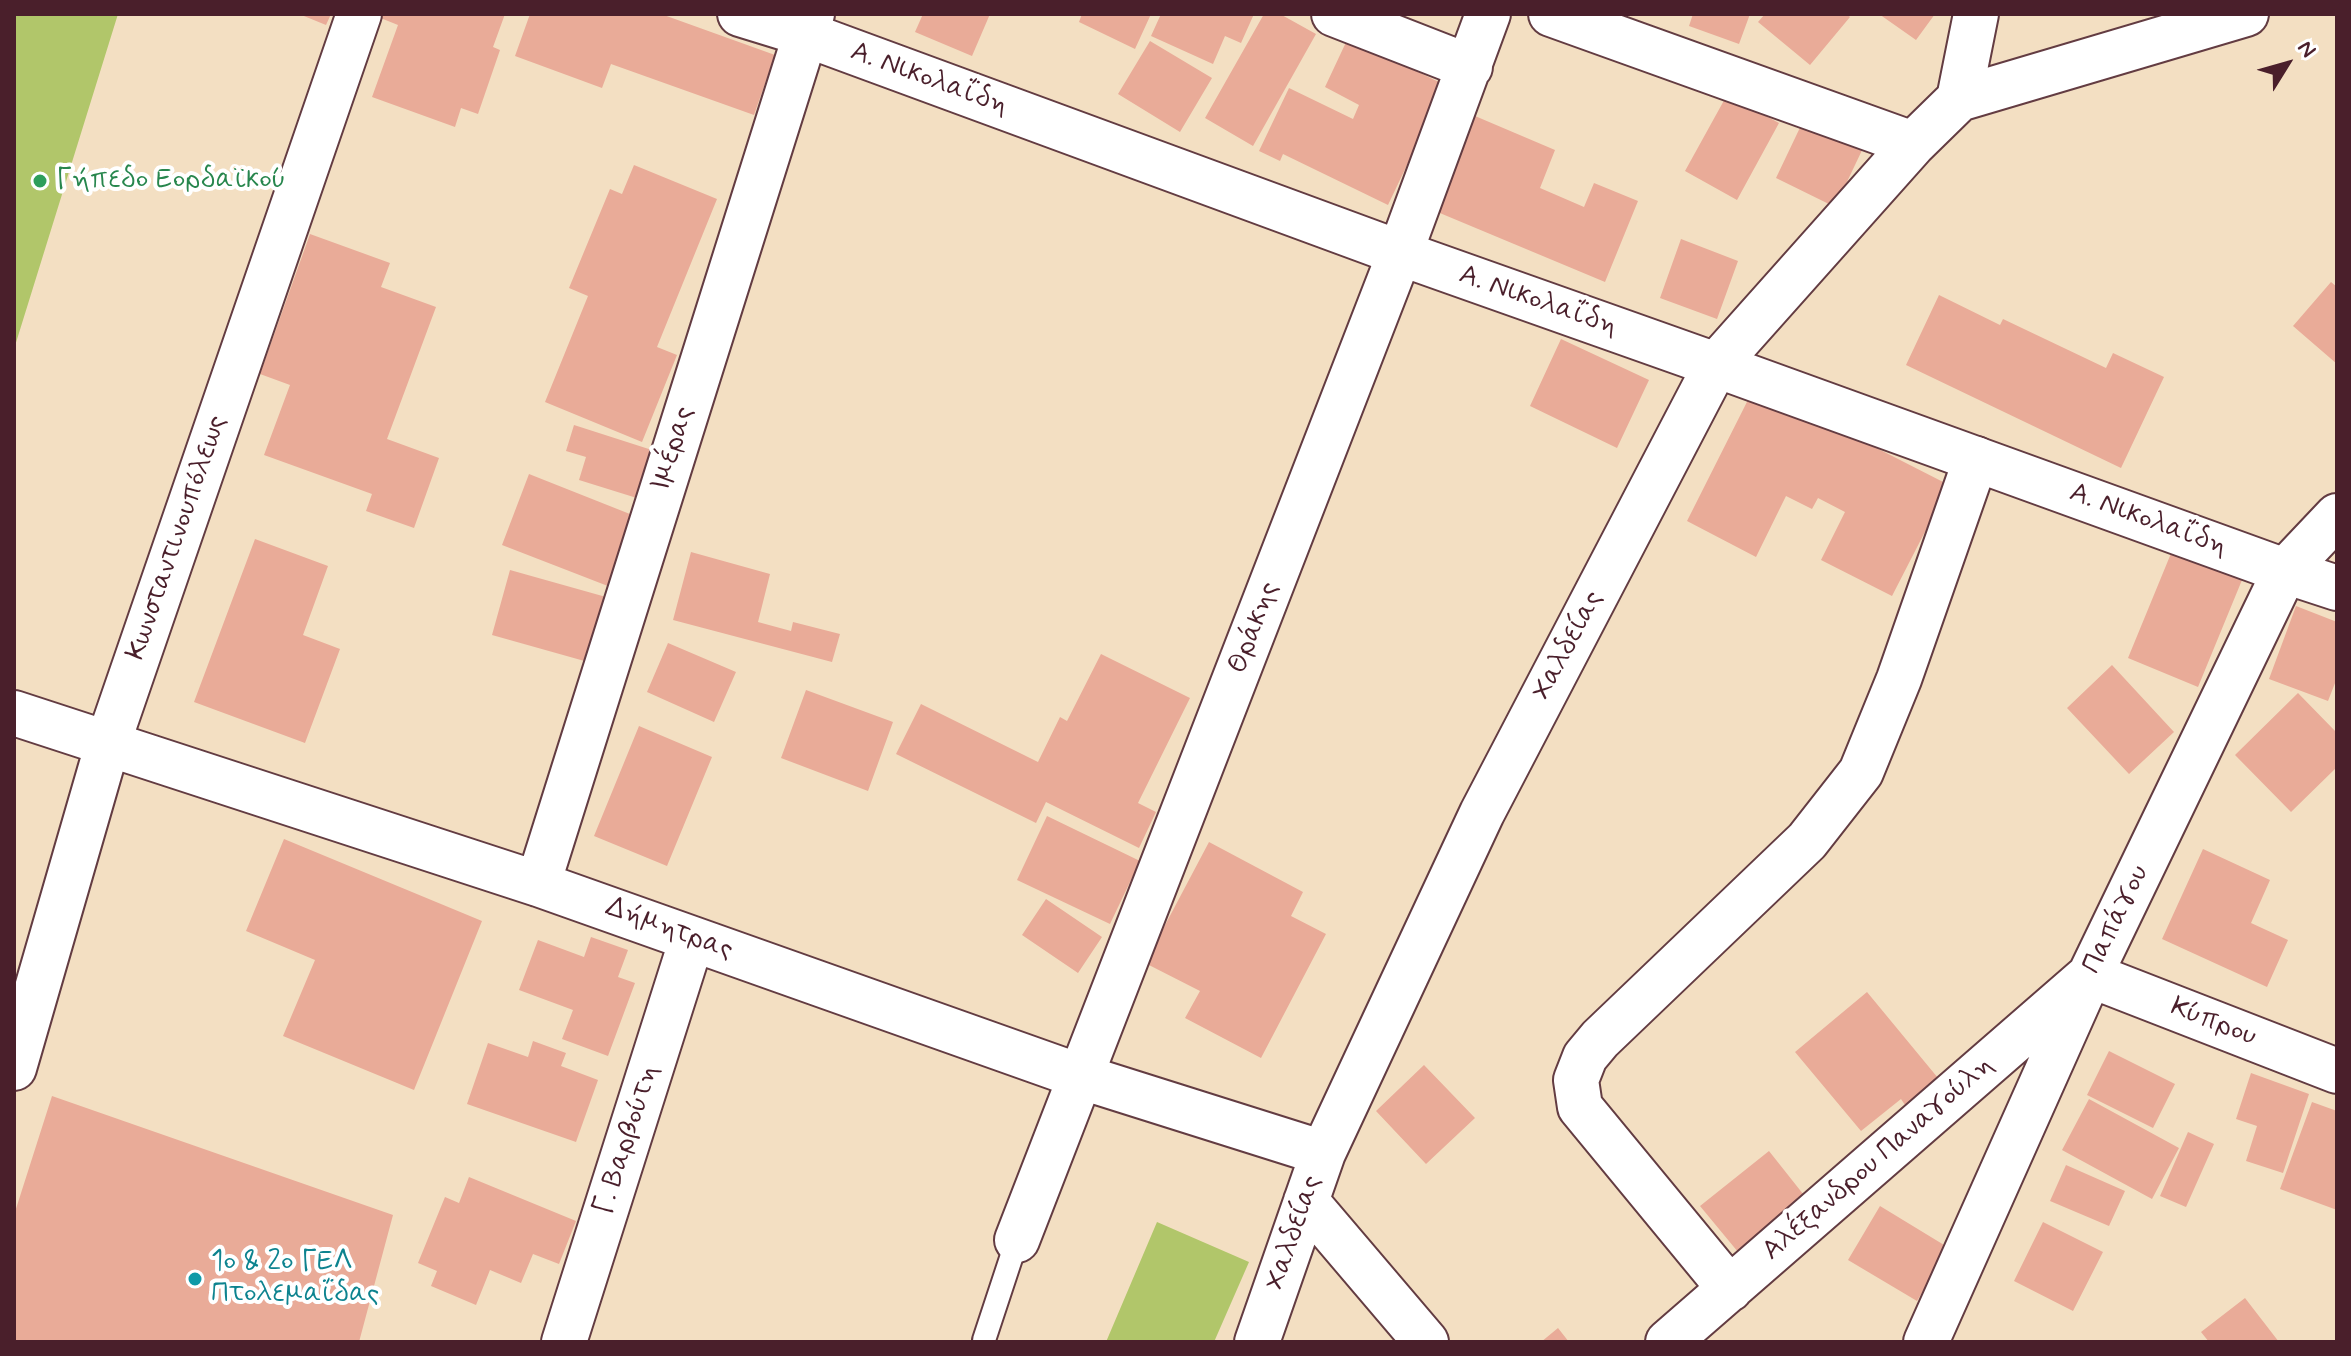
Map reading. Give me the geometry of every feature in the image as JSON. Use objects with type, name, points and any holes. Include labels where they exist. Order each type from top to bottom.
[{"type":"street","name":"Κωνσταντινουπόλεως","points":[[14,1068],[108,743],[359,14]]},
{"type":"street","name":"Α. Νικολαΐδη","points":[[740,14],[808,24],[1400,253],[2337,588]]},
{"type":"street","points":[[1334,14],[1470,67]]},
{"type":"street","name":"Θράκης","points":[[1017,1240],[1400,253],[1488,14]]},
{"type":"street","points":[[1551,14],[1913,144]]},
{"type":"street","points":[[1976,14],[1959,99],[2246,14]]},
{"type":"street","name":"Ιμέρας","points":[[538,884],[808,24]]},
{"type":"street","name":"Χαλδείας","points":[[1257,1342],[1323,1153],[1482,813],[1716,365],[1913,144],[1959,99]]},
{"type":"street","points":[[1730,1289],[1580,1107],[1576,1080],[1585,1057],[1600,1039],[1807,841],[1861,772],[1899,679],[1976,459]]},
{"type":"street","name":"Παπάγου","points":[[1926,1342],[2090,975],[2285,571],[2337,516]]},
{"type":"street","name":"Δήμητρας","points":[[14,713],[538,884],[1082,1077],[1323,1153]]},
{"type":"street","name":"Γ. Βαρβούτη","points":[[564,1342],[692,939]]},
{"type":"street","name":"Αλέξανδρου Παναγούλη","points":[[1668,1342],[2090,975]]},
{"type":"street","name":"Κύπρου","points":[[2090,975],[2337,1071]]},
{"type":"street","points":[[1306,1201],[1426,1342]]},
{"type":"lane","points":[[984,1340],[1017,1240]]},
{"type":"green space","name":"Γήπεδο Εορδαϊκού","points":[[14,14],[118,14],[14,349]]},
{"type":"green space","points":[[1157,1222],[1249,1262],[1214,1342],[1106,1342]]},
{"type":"building","points":[[299,14],[331,14],[326,25]]},
{"type":"building","points":[[380,14],[505,14],[493,47],[500,50],[478,114],[461,108],[455,127],[372,97],[398,25],[378,17]]},
{"type":"building","points":[[530,14],[661,14],[775,55],[754,115],[611,64],[602,88],[515,56]]},
{"type":"building","points":[[923,14],[990,14],[972,56],[915,32]]},
{"type":"building","points":[[1082,14],[1151,14],[1135,49],[1079,22]]},
{"type":"building","points":[[1161,14],[1254,14],[1241,43],[1225,36],[1213,64],[1151,36]]},
{"type":"building","points":[[1264,14],[1280,14],[1316,34],[1253,146],[1205,118]]},
{"type":"building","points":[[1693,14],[1750,14],[1739,44],[1689,26]]},
{"type":"building","points":[[1765,14],[1847,14],[1850,17],[1810,65],[1758,22]]},
{"type":"building","points":[[1879,14],[1935,14],[1916,40]]},
{"type":"building","points":[[1348,38],[1445,85],[1388,205],[1283,154],[1280,161],[1259,151],[1289,88],[1353,119],[1359,105],[1325,87]]},
{"type":"building","points":[[1150,41],[1212,78],[1180,132],[1118,94]]},
{"type":"building","points":[[1727,95],[1779,123],[1737,200],[1685,171]]},
{"type":"building","points":[[1806,115],[1865,144],[1835,207],[1776,178]]},
{"type":"building","points":[[1475,116],[1555,150],[1540,188],[1584,207],[1594,183],[1638,201],[1605,282],[1435,211]]},
{"type":"building","points":[[634,165],[717,199],[657,347],[677,355],[642,442],[545,402],[588,296],[569,288],[610,189],[622,194]]},
{"type":"building","points":[[310,234],[390,263],[381,287],[436,307],[387,439],[439,458],[414,528],[366,511],[372,494],[264,455],[290,385],[260,374]]},
{"type":"building","points":[[1681,239],[1738,261],[1717,319],[1660,298]]},
{"type":"building","points":[[2331,282],[2337,287],[2337,364],[2293,326]]},
{"type":"building","points":[[1939,295],[2000,325],[2003,319],[2106,368],[2113,353],[2164,377],[2121,468],[1906,365]]},
{"type":"building","points":[[1561,339],[1649,380],[1617,448],[1530,406]]},
{"type":"building","points":[[1755,386],[1949,485],[1892,596],[1821,560],[1845,512],[1818,498],[1812,509],[1786,496],[1756,557],[1687,521]]},
{"type":"building","points":[[574,425],[655,451],[640,499],[579,480],[586,457],[566,451]]},
{"type":"building","points":[[529,474],[640,518],[613,588],[502,545]]},
{"type":"building","points":[[255,539],[328,566],[303,635],[340,649],[305,743],[194,702]]},
{"type":"building","points":[[2172,551],[2242,580],[2198,687],[2128,658]]},
{"type":"building","points":[[691,552],[770,574],[758,622],[791,631],[793,622],[840,634],[832,662],[673,620]]},
{"type":"building","points":[[510,570],[606,597],[588,662],[492,635]]},
{"type":"building","points":[[2296,606],[2337,622],[2337,678],[2328,701],[2269,679]]},
{"type":"building","points":[[668,643],[736,672],[714,722],[647,692]]},
{"type":"building","points":[[1101,654],[1190,698],[1138,803],[1156,812],[1139,848],[1046,802],[1036,823],[896,754],[921,704],[1038,762],[1060,717],[1067,721]]},
{"type":"building","points":[[2112,665],[2174,732],[2129,774],[2067,708]]},
{"type":"building","points":[[806,690],[893,722],[868,791],[781,758]]},
{"type":"building","points":[[2298,693],[2337,733],[2337,767],[2291,812],[2235,755]]},
{"type":"building","points":[[639,726],[712,757],[667,866],[594,836]]},
{"type":"building","points":[[1047,816],[1140,861],[1110,924],[1017,880]]},
{"type":"building","points":[[284,839],[482,921],[414,1090],[283,1036],[315,960],[246,931]]},
{"type":"building","points":[[1209,842],[1303,892],[1291,916],[1326,934],[1261,1058],[1185,1018],[1200,991],[1145,963]]},
{"type":"building","points":[[2203,849],[2270,880],[2251,923],[2288,940],[2267,987],[2162,939]]},
{"type":"building","points":[[1046,899],[1102,937],[1078,973],[1022,935]]},
{"type":"building","points":[[591,937],[628,950],[618,977],[635,983],[608,1056],[562,1039],[573,1010],[519,990],[538,940],[584,957]]},
{"type":"building","points":[[1867,992],[1938,1078],[1905,1105],[1901,1099],[1861,1131],[1795,1052]]},
{"type":"building","points":[[533,1041],[566,1053],[561,1066],[598,1080],[576,1142],[467,1104],[488,1043],[528,1057]]},
{"type":"building","points":[[2109,1051],[2175,1084],[2153,1128],[2087,1095]]},
{"type":"building","points":[[1424,1065],[1475,1118],[1426,1164],[1376,1111]]},
{"type":"building","points":[[2251,1073],[2309,1094],[2283,1173],[2246,1161],[2257,1126],[2236,1119]]},
{"type":"building","name":"1ο & 2ο ΓΕΛ Πτολεμαΐδας","points":[[52,1096],[393,1215],[359,1342],[14,1342],[14,1215]]},
{"type":"building","points":[[2089,1099],[2179,1148],[2152,1199],[2062,1150]]},
{"type":"building","points":[[2312,1102],[2337,1111],[2337,1210],[2280,1189]]},
{"type":"building","points":[[2188,1132],[2214,1144],[2186,1207],[2160,1196]]},
{"type":"building","points":[[1769,1151],[1811,1204],[1743,1258],[1700,1206]]},
{"type":"building","points":[[2066,1165],[2125,1191],[2109,1226],[2050,1201]]},
{"type":"building","points":[[469,1177],[576,1221],[559,1264],[533,1254],[521,1283],[490,1270],[476,1305],[431,1286],[437,1271],[418,1263],[445,1197],[459,1203]]},
{"type":"building","points":[[1880,1206],[1949,1248],[1917,1301],[1848,1260]]},
{"type":"building","points":[[2043,1222],[2103,1252],[2073,1311],[2014,1281]]},
{"type":"building","points":[[2245,1298],[2279,1342],[2209,1342],[2201,1332]]},
{"type":"building","points":[[1558,1328],[1569,1342],[1541,1342]]},
{"type":"place","name":"Γήπεδο Εορδαϊκού","points":[[40,181]]},
{"type":"place","name":"1ο & 2ο ΓΕΛ Πτολεμαΐδας","points":[[195,1279]]}]
